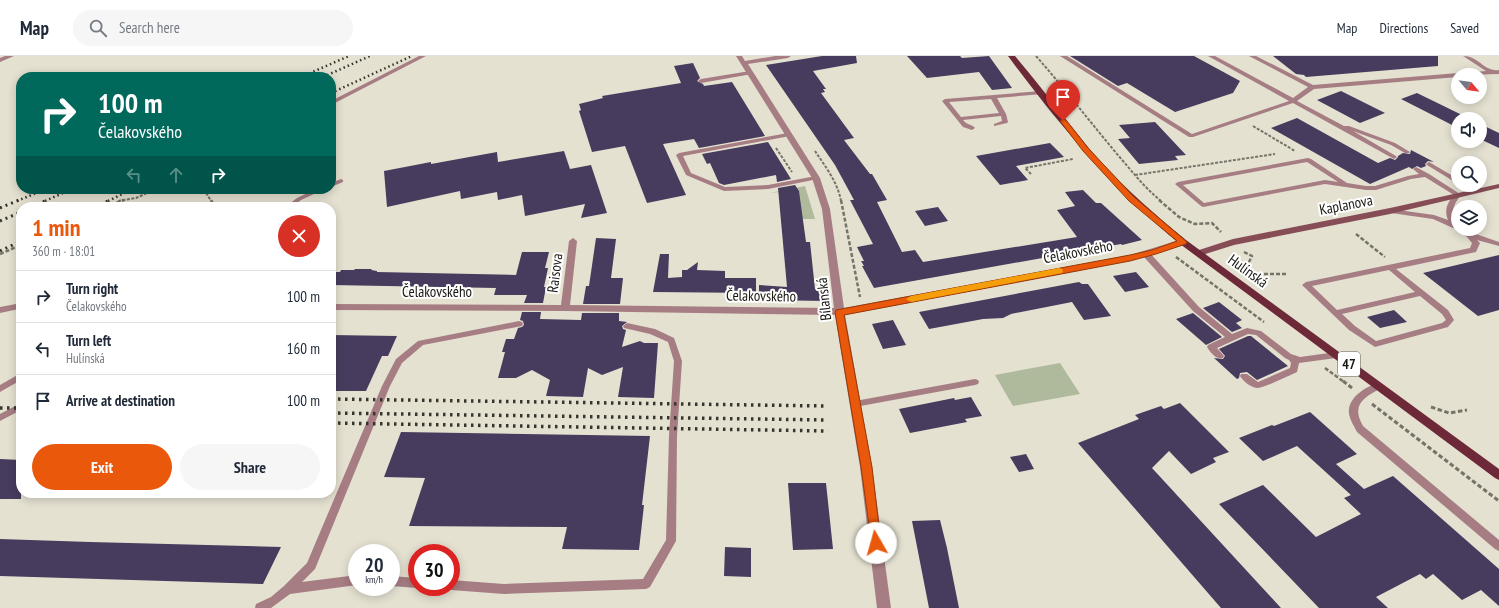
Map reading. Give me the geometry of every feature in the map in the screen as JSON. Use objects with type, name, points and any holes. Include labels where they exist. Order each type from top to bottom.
[{"type":"main road","name":"Hulínská","points":[[1011,56],[1086,150],[1131,199],[1183,242],[1499,475]]},
{"type":"main road","name":"Kaplanova","points":[[1487,189],[1499,186]]},
{"type":"main road","name":"Kaplanova","points":[[1199,253],[1233,242],[1390,211],[1474,192]]},
{"type":"street","points":[[0,60],[11,56]]},
{"type":"street","points":[[742,60],[788,56]]},
{"type":"street","name":"Bílanská","points":[[742,60],[816,178],[826,209],[840,312],[866,467],[884,608]]},
{"type":"street","name":"Raisova","points":[[565,308],[573,241]]},
{"type":"street","name":"Čelakovského","points":[[336,307],[565,308],[840,312],[1146,254],[1183,242]]},
{"type":"lane","points":[[336,100],[423,56]]},
{"type":"lane","points":[[1063,56],[1191,136],[1294,101],[1312,87]]},
{"type":"lane","points":[[1211,56],[1394,157]]},
{"type":"lane","points":[[1252,56],[1312,87],[1451,77]]},
{"type":"lane","points":[[1466,56],[1492,73]]},
{"type":"lane","points":[[1487,73],[1499,72]]},
{"type":"lane","points":[[701,81],[750,73]]},
{"type":"lane","points":[[972,128],[965,126],[945,100],[1041,93]]},
{"type":"lane","points":[[993,97],[1003,114],[1005,122],[996,125]]},
{"type":"lane","points":[[959,119],[1003,114]]},
{"type":"lane","points":[[1325,118],[1393,144],[1407,152]]},
{"type":"lane","points":[[789,137],[679,155],[688,174],[724,189],[768,187],[816,178]]},
{"type":"lane","points":[[1348,185],[1308,160],[1178,184],[1203,204],[1325,182],[1348,185],[1376,188],[1410,177],[1427,175]]},
{"type":"lane","points":[[1429,164],[1451,178]]},
{"type":"lane","points":[[1416,169],[1458,195],[1454,200]]},
{"type":"lane","points":[[336,183],[341,181]]},
{"type":"lane","points":[[295,202],[310,194]]},
{"type":"lane","points":[[1451,204],[1448,209],[1449,218],[1451,220]]},
{"type":"lane","points":[[1390,211],[1434,217],[1451,224]]},
{"type":"lane","points":[[1391,268],[1445,312],[1450,320],[1445,325],[1375,344],[1352,328],[1306,284],[1391,268],[1473,250],[1476,243],[1471,236]]},
{"type":"lane","points":[[1473,236],[1499,244]]},
{"type":"lane","points":[[1146,254],[1196,309],[1231,338]]},
{"type":"lane","points":[[1336,313],[1422,293]]},
{"type":"lane","points":[[0,310],[16,307]]},
{"type":"lane","points":[[260,608],[266,606],[288,589],[311,566],[386,386],[399,361],[421,343],[519,324]]},
{"type":"lane","points":[[460,586],[504,588],[646,584],[672,541],[673,436],[678,360],[671,340],[652,331],[627,326]]},
{"type":"lane","points":[[1220,356],[1211,346],[1246,331],[1258,333],[1293,359],[1313,359],[1336,355]]},
{"type":"lane","points":[[1244,376],[1254,384],[1260,384],[1294,370],[1295,363],[1293,359]]},
{"type":"lane","points":[[0,389],[16,379]]},
{"type":"lane","points":[[855,404],[975,382]]},
{"type":"lane","points":[[1378,386],[1360,395],[1355,402],[1352,410],[1354,422],[1360,429],[1499,546]]},
{"type":"lane","points":[[0,418],[16,409]]},
{"type":"lane","points":[[288,589],[348,581]]},
{"type":"path","points":[[1036,56],[1062,85],[1135,176],[1149,191],[1179,217],[1195,224],[1212,223],[1220,232]]},
{"type":"path","points":[[1250,124],[1308,160]]},
{"type":"path","points":[[786,175],[793,174],[773,142],[789,137]]},
{"type":"path","points":[[1287,152],[1295,151]]},
{"type":"path","points":[[1135,176],[1280,153]]},
{"type":"path","points":[[1031,174],[1025,168],[1073,159]]},
{"type":"path","points":[[116,202],[136,198],[146,194]]},
{"type":"path","points":[[1356,234],[1388,259]]},
{"type":"path","points":[[0,254],[16,247]]},
{"type":"path","points":[[1244,252],[1252,256],[1248,262],[1251,274],[1260,282]]},
{"type":"path","points":[[1176,256],[1268,325]]},
{"type":"path","points":[[1251,274],[1286,274]]},
{"type":"path","points":[[1313,359],[1499,500]]},
{"type":"path","points":[[1429,406],[1450,414],[1468,410]]},
{"type":"green space","points":[[805,186],[815,219],[803,219],[779,192],[770,193]]},
{"type":"green space","points":[[1060,363],[1080,394],[1013,406],[995,375]]},
{"type":"building","points":[[822,56],[856,56],[857,63],[813,71],[826,89],[823,89],[825,92],[821,93],[854,138],[844,140],[870,174],[872,174],[887,200],[877,202],[902,252],[915,250],[923,262],[1077,237],[1057,210],[1075,206],[1065,192],[1083,190],[1096,203],[1101,203],[1142,240],[1122,245],[874,288],[862,266],[864,266],[861,261],[864,261],[857,247],[873,244],[850,200],[854,200],[835,165],[766,65]]},
{"type":"building","points":[[907,56],[960,56],[962,58],[989,56],[1012,88],[992,90],[979,72],[927,78]]},
{"type":"building","points":[[1070,56],[1194,56],[1240,81],[1233,93],[1175,112],[1127,83],[1118,86]]},
{"type":"building","points":[[1273,56],[1438,56],[1438,66],[1306,77],[1304,75],[1296,74]]},
{"type":"building","points":[[693,63],[700,78],[697,81],[704,86],[732,82],[765,136],[699,148],[694,139],[663,144],[686,195],[647,203],[625,146],[592,152],[579,111],[581,110],[579,104],[603,98],[602,96],[681,83],[674,66]]},
{"type":"building","points":[[1341,91],[1385,113],[1360,123],[1317,100]]},
{"type":"building","points":[[1417,93],[1456,112],[1451,112],[1451,124],[1401,99]]},
{"type":"building","points":[[1297,118],[1378,163],[1390,158],[1395,160],[1403,153],[1410,154],[1411,150],[1434,162],[1428,161],[1425,164],[1426,166],[1421,168],[1417,166],[1412,169],[1409,167],[1370,184],[1271,128]]},
{"type":"building","points":[[1155,122],[1186,155],[1175,156],[1178,160],[1139,164],[1118,139],[1130,138],[1119,125]]},
{"type":"building","points":[[1487,127],[1499,133],[1499,148],[1487,142]]},
{"type":"building","points":[[768,142],[791,179],[777,182],[776,175],[724,185],[719,183],[710,163],[707,164],[702,154]]},
{"type":"building","points":[[1050,143],[1064,157],[1016,166],[1028,180],[1000,185],[976,156]]},
{"type":"building","points":[[564,151],[570,169],[591,165],[607,213],[581,218],[585,204],[525,216],[522,195],[498,200],[497,192],[461,199],[460,191],[387,207],[384,171],[497,152],[498,162]]},
{"type":"building","points":[[795,185],[799,191],[806,242],[810,242],[815,289],[826,290],[826,301],[759,300],[759,285],[787,287],[778,188]]},
{"type":"building","points":[[938,207],[948,221],[925,226],[915,211]]},
{"type":"building","points":[[596,238],[616,239],[611,278],[623,278],[620,304],[583,304],[586,286],[589,286]]},
{"type":"building","points":[[522,252],[549,252],[545,268],[548,268],[544,287],[546,287],[543,303],[524,303],[527,295],[494,295],[496,288],[336,285],[336,272],[355,269],[372,269],[371,270],[377,272],[516,275]]},
{"type":"building","points":[[660,254],[669,254],[668,278],[682,277],[682,270],[687,270],[698,262],[697,270],[725,271],[725,278],[756,278],[756,293],[653,292]]},
{"type":"building","points":[[1499,255],[1499,310],[1478,316],[1423,273]]},
{"type":"building","points":[[1136,272],[1149,287],[1125,292],[1113,276]]},
{"type":"building","points":[[1079,282],[1082,284],[1088,284],[1111,316],[1084,320],[1072,302],[1011,314],[1003,318],[983,319],[929,329],[919,312]]},
{"type":"building","points":[[1219,302],[1242,320],[1236,323],[1242,328],[1232,332],[1203,308]]},
{"type":"building","points":[[1394,310],[1407,322],[1380,328],[1367,317]]},
{"type":"building","points":[[522,312],[541,312],[540,319],[581,320],[582,313],[619,313],[619,321],[627,322],[622,326],[623,329],[626,330],[622,347],[640,341],[644,343],[658,343],[654,398],[618,397],[623,367],[602,375],[588,368],[583,397],[546,396],[550,380],[532,370],[516,378],[498,378],[505,352],[502,352],[506,339],[514,339],[518,328],[524,325],[523,321],[520,320]]},
{"type":"building","points":[[1193,313],[1222,337],[1206,345],[1176,319]]},
{"type":"building","points":[[893,320],[906,345],[883,349],[872,324]]},
{"type":"building","points":[[336,335],[397,336],[388,356],[382,356],[366,391],[336,391]]},
{"type":"building","points":[[1251,336],[1288,366],[1257,380],[1247,372],[1240,373],[1239,378],[1237,379],[1214,358],[1223,359],[1225,356],[1219,349]]},
{"type":"building","points":[[971,397],[982,416],[965,419],[967,422],[910,433],[899,409],[954,398],[955,400]]},
{"type":"building","points":[[1180,403],[1229,452],[1213,458],[1216,462],[1191,474],[1169,451],[1152,468],[1281,608],[1221,608],[1078,443],[1139,419],[1135,415],[1161,406],[1164,409]]},
{"type":"building","points":[[1310,412],[1357,454],[1336,464],[1364,489],[1393,476],[1499,569],[1499,606],[1481,590],[1462,600],[1433,574],[1426,579],[1420,574],[1376,597],[1388,608],[1319,608],[1219,504],[1263,485],[1316,537],[1361,514],[1344,498],[1351,495],[1297,446],[1263,461],[1239,438]]},
{"type":"building","points":[[401,432],[650,436],[642,505],[644,505],[639,550],[562,549],[567,527],[409,526],[425,478],[384,477]]},
{"type":"building","points":[[1026,454],[1034,469],[1019,472],[1010,457]]},
{"type":"building","points":[[0,459],[16,460],[16,498],[21,499],[0,499]]},
{"type":"building","points":[[788,483],[826,483],[833,549],[793,550]]},
{"type":"building","points":[[940,520],[959,608],[929,608],[912,521]]},
{"type":"building","points":[[0,539],[281,547],[263,584],[0,576]]},
{"type":"building","points":[[725,547],[751,548],[751,577],[724,576]]},
{"type":"railway","points":[[312,72],[349,56]]},
{"type":"railway","points":[[334,72],[370,56]]},
{"type":"railway","points":[[336,91],[412,56]]},
{"type":"railway","points":[[17,201],[34,194]]},
{"type":"railway","points":[[45,201],[61,194]]},
{"type":"railway","points":[[108,201],[123,194]]},
{"type":"railway","points":[[0,208],[19,200]]},
{"type":"railway","points":[[43,202],[47,200]]},
{"type":"railway","points":[[106,202],[110,200]]},
{"type":"railway","points":[[0,221],[16,214]]},
{"type":"railway","points":[[0,251],[16,243]]},
{"type":"railway","points":[[336,399],[826,406]]},
{"type":"railway","points":[[0,408],[16,408]]},
{"type":"railway","points":[[336,413],[827,420]]},
{"type":"railway","points":[[336,423],[828,431]]},
{"type":"slow traffic","points":[[911,299],[1059,271]]},
{"type":"route","points":[[876,543],[866,467],[840,312],[1130,258],[1183,242],[1131,199],[1086,150],[1063,121]]}]
